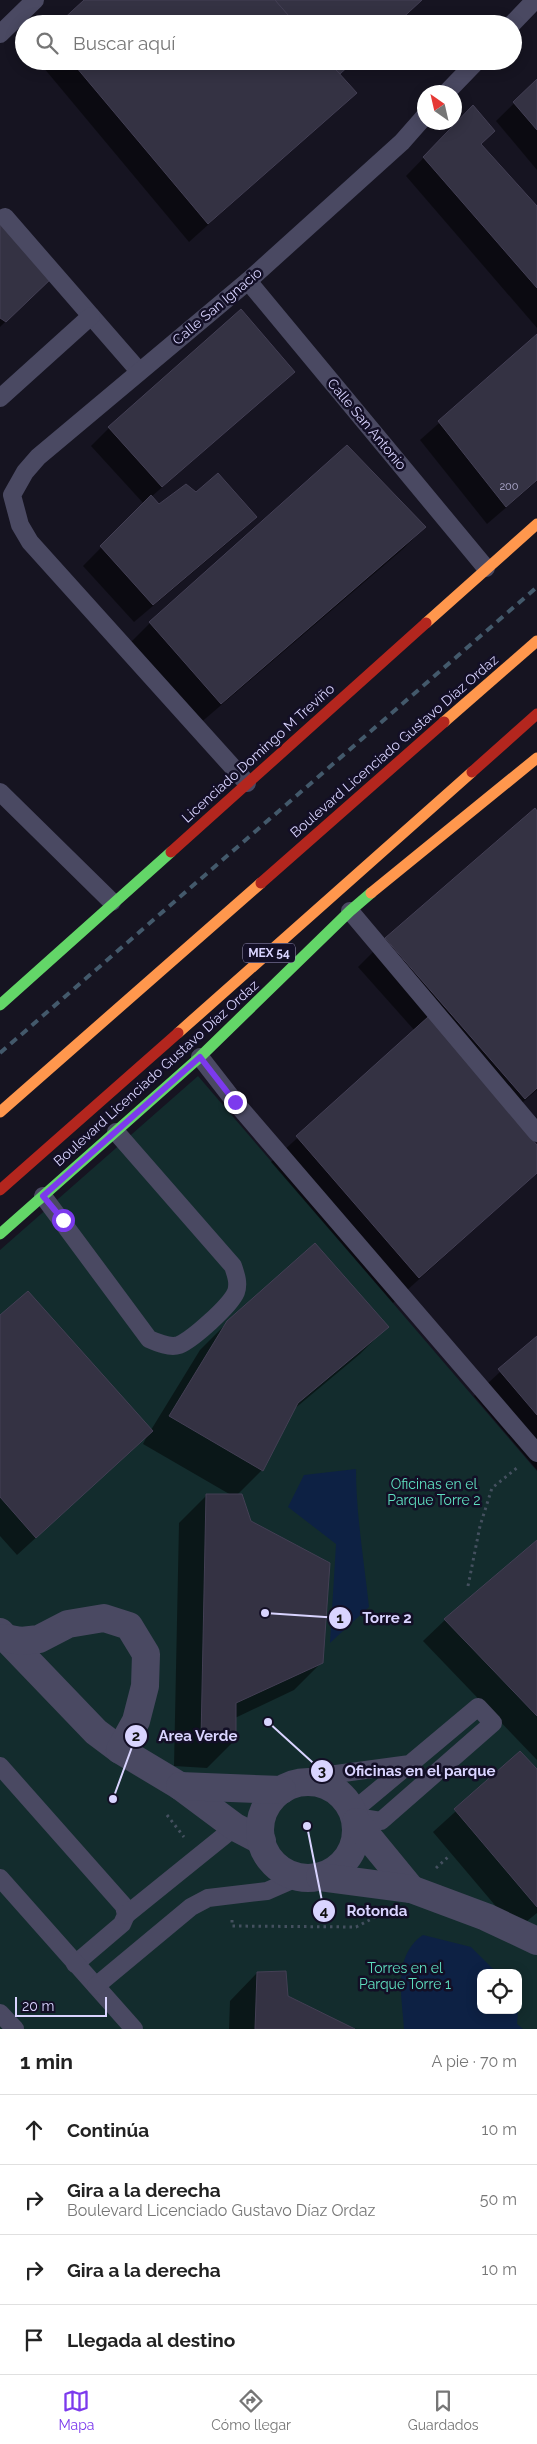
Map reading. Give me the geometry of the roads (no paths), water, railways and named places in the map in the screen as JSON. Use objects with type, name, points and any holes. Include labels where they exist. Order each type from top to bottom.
[{"type":"main road","name":"Licenciado Domingo M Treviño","points":[[0,1004],[537,524]]},
{"type":"main road","name":"Boulevard Licenciado Gustavo Díaz Ordaz","points":[[0,1112],[537,641]]},
{"type":"main road","name":"Boulevard Licenciado Gustavo Díaz Ordaz","points":[[0,1190],[537,714]]},
{"type":"main road","name":"Boulevard Licenciado Gustavo Díaz Ordaz","points":[[0,1234],[200,1057],[350,911],[537,758]]},
{"type":"street","points":[[3,1635],[21,1640],[39,1638],[68,1624],[104,1618],[129,1626],[146,1654],[146,1686],[136,1721],[120,1750]]},
{"type":"street","points":[[3,1635],[96,1732],[120,1750],[180,1786],[235,1827],[262,1841]]},
{"type":"street","points":[[235,1827],[290,1785],[315,1783],[337,1790],[348,1802],[355,1817],[411,1889]]},
{"type":"street","points":[[180,1786],[274,1798]]},
{"type":"street","points":[[274,1798],[261,1820],[262,1841],[264,1850],[273,1863],[285,1873],[411,1889],[486,1917],[537,1941]]},
{"type":"street","points":[[309,1877],[331,1873],[344,1863],[353,1849],[357,1834],[355,1817]]},
{"type":"lane","points":[[20,15],[35,0]]},
{"type":"lane","points":[[521,15],[535,0]]},
{"type":"lane","points":[[0,34],[15,19]]},
{"type":"lane","points":[[455,85],[469,70]]},
{"type":"lane","name":"Calle San Ignacio","points":[[247,784],[30,542],[20,524],[12,496],[25,472],[38,458],[248,281],[402,142],[417,125]]},
{"type":"lane","points":[[5,217],[139,371]]},
{"type":"lane","name":"Calle San Antonio","points":[[248,281],[486,568]]},
{"type":"lane","points":[[0,398],[91,316]]},
{"type":"lane","points":[[0,792],[112,902]]},
{"type":"lane","points":[[350,911],[537,1133]]},
{"type":"lane","points":[[200,1057],[241,1110],[537,1452]]},
{"type":"lane","points":[[43,1196],[149,1339],[163,1345],[178,1345],[208,1325],[236,1293],[238,1280],[233,1266],[116,1132]]},
{"type":"lane","points":[[478,1707],[493,1723],[381,1821],[355,1817],[410,1764],[478,1707]]},
{"type":"lane","points":[[315,1783],[336,1774],[410,1764]]},
{"type":"lane","points":[[0,1766],[124,1906],[126,1915]]},
{"type":"lane","points":[[75,1964],[122,1924],[126,1915],[235,1827]]},
{"type":"lane","points":[[96,1986],[192,1907],[208,1898],[267,1891],[309,1877]]},
{"type":"lane","points":[[0,1878],[134,2029]]},
{"type":"lane","points":[[0,2014],[15,2029]]},
{"type":"water","points":[[356,1469],[359,1520],[369,1607],[330,1643],[336,1544],[288,1507],[304,1475]]},
{"type":"water","points":[[423,1935],[471,1947],[494,1969],[477,1969],[477,2014],[518,2014],[517,2024],[523,2029],[404,2029],[401,1978],[407,1954],[413,1944]]},
{"type":"railway","points":[[0,1053],[537,587]]},
{"type":"place","name":"Torre 2","points":[[265,1613]]},
{"type":"place","name":"Oficinas en el parque","points":[[268,1722]]},
{"type":"place","name":"Area Verde","points":[[113,1799]]},
{"type":"place","name":"Rotonda","points":[[307,1826]]},
{"type":"park label","name":"Oficinas en el Parque Torre 2","points":[[434,1492]]},
{"type":"park label","name":"Torres en el Parque Torre 1","points":[[405,1976]]}]
